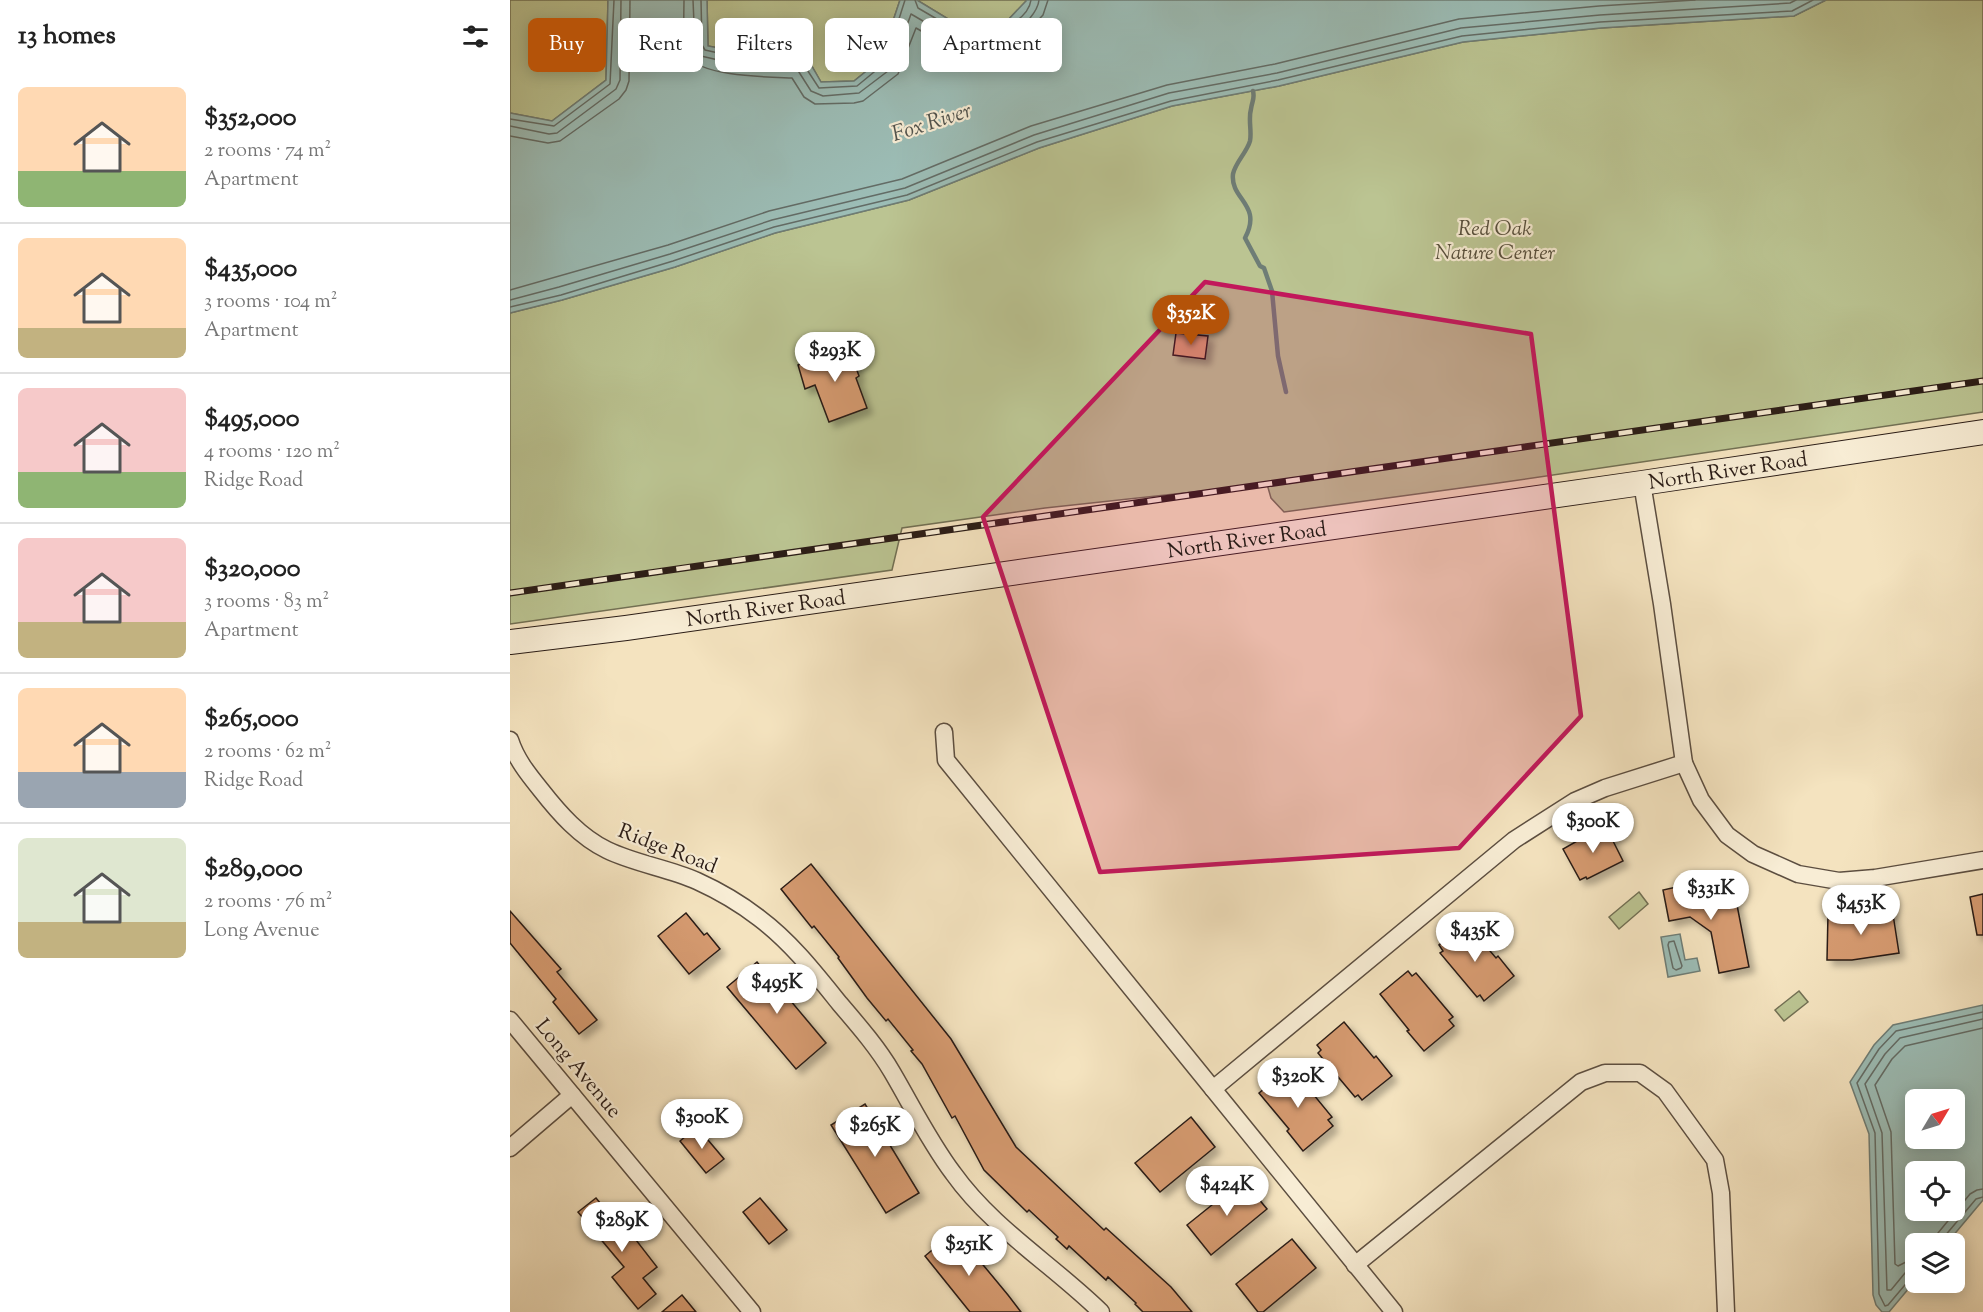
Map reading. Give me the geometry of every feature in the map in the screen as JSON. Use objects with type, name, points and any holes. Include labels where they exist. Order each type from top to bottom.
[{"type":"main road","name":"North River Road","points":[[510,642],[626,628],[1983,432]]},
{"type":"street","points":[[1642,483],[1684,763],[1701,800],[1727,835],[1753,854],[1798,874],[1839,881],[1875,878],[1983,860]]},
{"type":"street","points":[[944,732],[946,760],[1394,1312]]},
{"type":"street","name":"Ridge Road","points":[[510,740],[525,770],[553,806],[586,837],[627,859],[696,880],[759,918],[786,940],[868,1038],[891,1070],[920,1123],[971,1196],[992,1219],[1101,1312]]},
{"type":"street","points":[[1213,1089],[1505,847],[1537,824],[1575,801],[1605,788],[1684,763]]},
{"type":"street","name":"Long Avenue","points":[[510,1020],[752,1312]]},
{"type":"street","points":[[1355,1265],[1581,1082],[1605,1073],[1640,1073],[1665,1091],[1715,1160],[1721,1193],[1726,1312]]},
{"type":"street","points":[[510,1148],[572,1095]]},
{"type":"highlighted area","points":[[1205,282],[1531,334],[1581,716],[1459,848],[1100,872],[983,517]]},
{"type":"green space","points":[[510,0],[608,0],[606,80],[552,121],[510,113]]},
{"type":"green space","points":[[707,0],[900,0],[894,18],[825,18],[825,72],[865,72],[854,81],[821,82],[813,68],[813,18],[715,18],[715,47],[708,46]]},
{"type":"green space","points":[[917,0],[1027,0],[1010,18],[946,18]]},
{"type":"green space","name":"Red Oak Nature Center","points":[[1826,0],[1983,0],[1983,412],[1284,512],[1271,498],[1267,484],[1045,508],[902,528],[892,570],[510,624],[510,313],[675,267],[775,233],[909,200],[1039,148],[1172,106],[1279,86],[1463,42],[1601,28],[1794,16]]},
{"type":"green space","points":[[1639,892],[1648,904],[1619,929],[1609,917]]},
{"type":"green space","points":[[1799,991],[1808,1002],[1784,1021],[1775,1010]]},
{"type":"water","name":"Fox River","points":[[608,0],[707,0],[708,46],[715,47],[715,72],[813,72],[813,68],[821,82],[854,81],[865,72],[909,72],[909,18],[894,18],[900,0],[917,0],[946,18],[921,18],[921,72],[1062,72],[1062,18],[1010,18],[1027,0],[1826,0],[1794,16],[1601,28],[1463,42],[1279,86],[1172,106],[1039,148],[909,200],[775,233],[675,267],[510,313],[510,113],[552,121],[606,80]]},
{"type":"water","points":[[1680,934],[1685,960],[1697,958],[1700,971],[1668,977],[1661,937]]},
{"type":"water","points":[[1983,1005],[1983,1200],[1955,1233],[1905,1233],[1905,1293],[1889,1312],[1882,1312],[1876,1305],[1873,1295],[1869,1134],[1850,1082],[1874,1045],[1893,1025]]},
{"type":"building","points":[[1176,333],[1208,336],[1205,359],[1173,355]]},
{"type":"building","points":[[848,346],[867,408],[829,422],[815,385],[805,389],[798,365]]},
{"type":"building","points":[[1605,825],[1623,861],[1587,879],[1586,877],[1580,880],[1563,849]]},
{"type":"building","points":[[811,864],[951,1039],[1016,1147],[1104,1230],[1106,1228],[1171,1287],[1192,1312],[1143,1312],[1108,1277],[1106,1280],[1069,1246],[1067,1249],[1056,1239],[1058,1237],[1029,1210],[1027,1212],[984,1170],[955,1116],[952,1118],[922,1064],[911,1051],[913,1050],[888,1019],[886,1021],[867,998],[839,957],[781,889]]},
{"type":"building","points":[[1708,880],[1709,885],[1737,905],[1749,967],[1719,973],[1711,932],[1690,917],[1669,921],[1663,890]]},
{"type":"building","points":[[1983,894],[1983,935],[1977,935],[1970,897]]},
{"type":"building","points":[[1892,908],[1899,953],[1852,960],[1827,960],[1828,914],[1877,915],[1876,910]]},
{"type":"building","points":[[510,911],[561,969],[557,972],[597,1020],[579,1034],[553,1002],[556,999],[510,943]]},
{"type":"building","points":[[686,913],[704,935],[707,933],[720,949],[689,974],[658,936]]},
{"type":"building","points":[[1466,923],[1514,976],[1484,1001],[1480,995],[1477,997],[1440,953],[1443,951],[1439,945]]},
{"type":"building","points":[[757,962],[826,1043],[796,1069],[727,987]]},
{"type":"building","points":[[1408,971],[1412,976],[1416,973],[1453,1017],[1449,1020],[1454,1026],[1424,1051],[1380,994]]},
{"type":"building","points":[[1344,1022],[1392,1076],[1362,1100],[1358,1095],[1355,1097],[1318,1053],[1321,1050],[1317,1045]]},
{"type":"building","points":[[1287,1070],[1291,1075],[1295,1072],[1332,1117],[1328,1120],[1333,1126],[1303,1151],[1287,1131],[1289,1129],[1259,1093]]},
{"type":"building","points":[[865,1104],[919,1193],[886,1213],[831,1125]]},
{"type":"building","points":[[1191,1117],[1215,1147],[1160,1192],[1135,1163]]},
{"type":"building","points":[[697,1127],[724,1159],[706,1173],[680,1141]]},
{"type":"building","points":[[1243,1180],[1267,1209],[1211,1255],[1187,1225]]},
{"type":"building","points":[[596,1198],[615,1221],[619,1218],[657,1267],[643,1278],[656,1294],[638,1309],[612,1277],[624,1267],[578,1212]]},
{"type":"building","points":[[760,1198],[787,1230],[769,1244],[743,1212]]},
{"type":"building","points":[[955,1231],[1021,1312],[970,1312],[925,1256]]},
{"type":"building","points":[[1292,1239],[1316,1268],[1263,1312],[1258,1312],[1236,1284]]},
{"type":"building","points":[[682,1295],[696,1312],[662,1312]]},
{"type":"waterway","points":[[1253,91],[1250,141],[1234,170],[1233,183],[1250,217],[1250,227],[1245,238],[1260,266],[1264,268],[1272,291],[1278,356],[1286,392]]},
{"type":"railway","points":[[510,593],[1983,381]]}]
